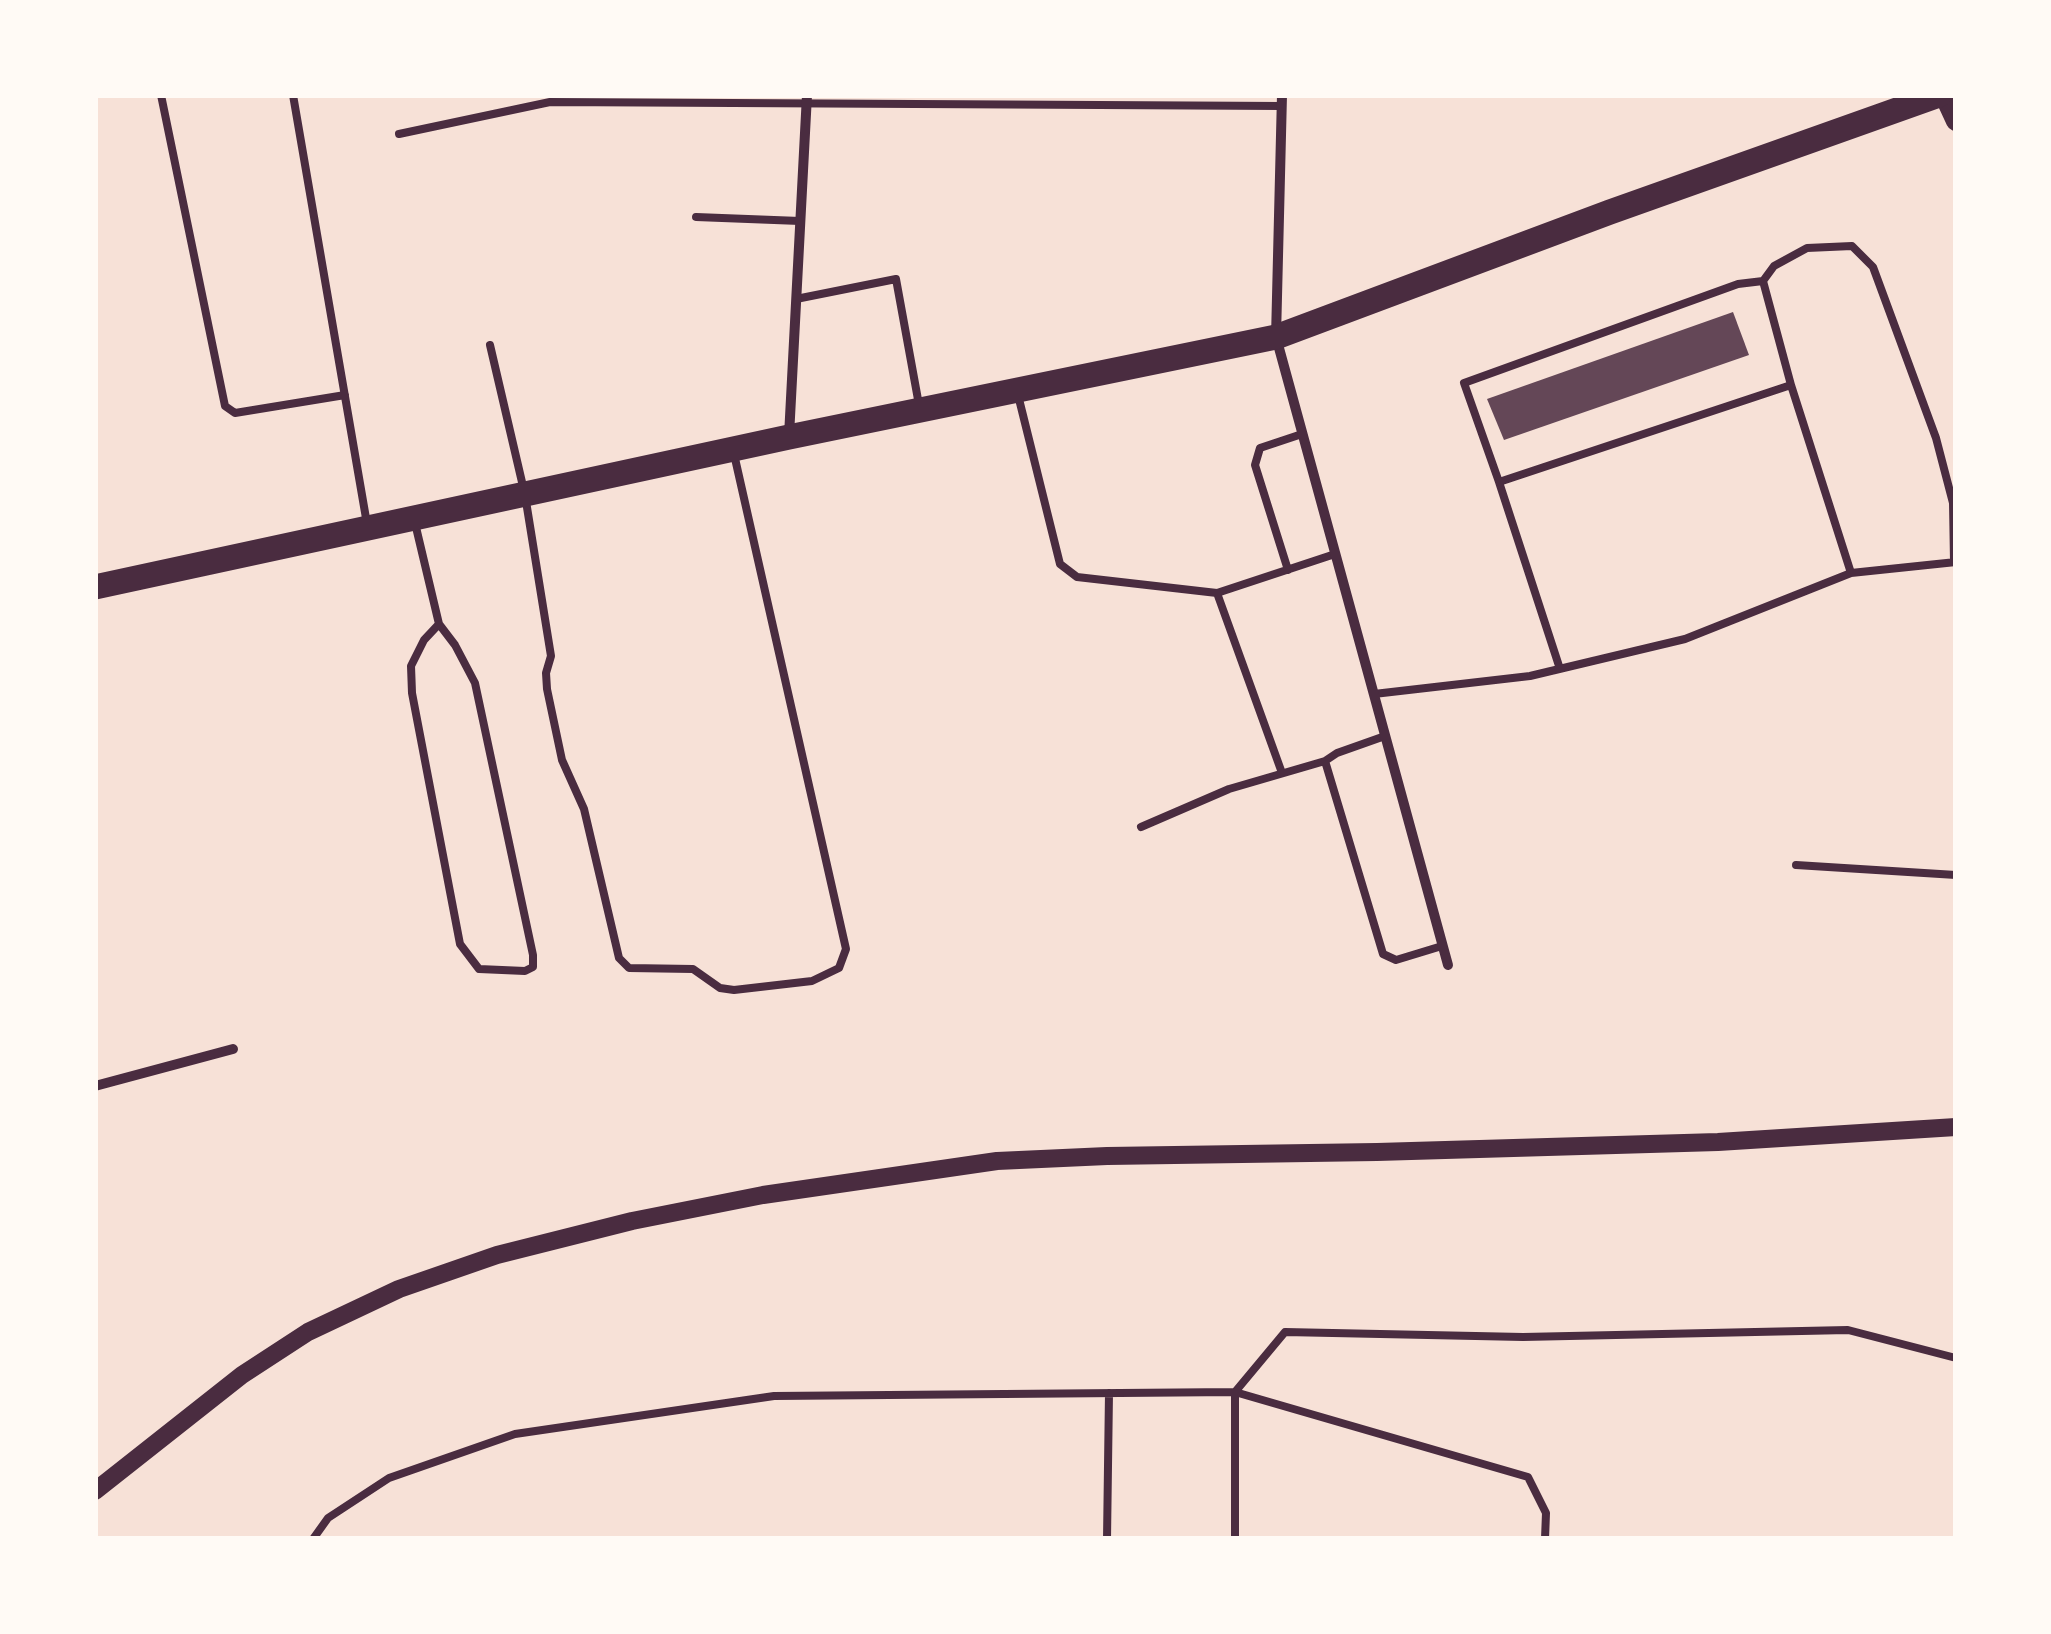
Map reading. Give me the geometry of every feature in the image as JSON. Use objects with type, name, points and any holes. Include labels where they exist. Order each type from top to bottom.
[{"type":"main road","points":[[95,588],[789,437],[1276,337],[1610,212],[1942,95],[1956,121]]},
{"type":"street","points":[[789,437],[807,99]]},
{"type":"street","points":[[1282,100],[1276,337],[1448,965]]},
{"type":"street","points":[[95,1086],[233,1048]]},
{"type":"street","points":[[95,1491],[242,1375],[308,1332],[399,1289],[497,1255],[764,1195],[998,1161],[1699,1143],[1956,1128]]},
{"type":"lane","points":[[161,95],[225,406],[235,412],[345,396]]},
{"type":"lane","points":[[293,95],[368,528]]},
{"type":"lane","points":[[399,134],[550,98],[1282,100]]},
{"type":"lane","points":[[696,217],[800,220]]},
{"type":"lane","points":[[1374,694],[1530,676],[1685,639],[1851,573],[1955,562],[1953,503],[1936,438],[1874,267],[1852,246],[1807,248],[1774,266],[1763,282],[1791,385],[1851,573]]},
{"type":"lane","points":[[796,299],[896,279],[920,410]]},
{"type":"lane","points":[[1560,669],[1464,383],[1738,284],[1763,282]]},
{"type":"lane","points":[[490,345],[525,494],[550,656],[547,690],[562,760],[584,809],[619,958],[629,968],[694,969],[720,988],[734,990],[812,981],[839,968],[846,949],[732,450]]},
{"type":"lane","points":[[1500,482],[1791,385]]},
{"type":"lane","points":[[1017,390],[1060,564],[1077,577],[1217,593],[1335,554]]},
{"type":"lane","points":[[1288,570],[1255,465],[1260,448],[1302,434]]},
{"type":"lane","points":[[414,518],[439,624],[455,644],[476,684],[533,955],[533,967],[525,972],[479,969],[460,944],[412,693],[412,666],[424,640],[439,624]]},
{"type":"lane","points":[[1217,593],[1282,773]]},
{"type":"lane","points":[[1142,827],[1230,789],[1325,762],[1336,753],[1385,736]]},
{"type":"lane","points":[[1325,762],[1382,954],[1396,960],[1442,946]]},
{"type":"lane","points":[[1796,865],[1956,875]]},
{"type":"lane","points":[[1235,1539],[1235,1392],[1285,1332],[1523,1338],[1848,1330],[1956,1358]]},
{"type":"lane","points":[[313,1539],[328,1518],[389,1478],[515,1434],[774,1396],[1235,1392],[1528,1477],[1546,1513],[1545,1539]]},
{"type":"lane","points":[[1107,1539],[1109,1393]]},
{"type":"building","points":[[1733,312],[1749,355],[1504,440],[1487,399]]}]
